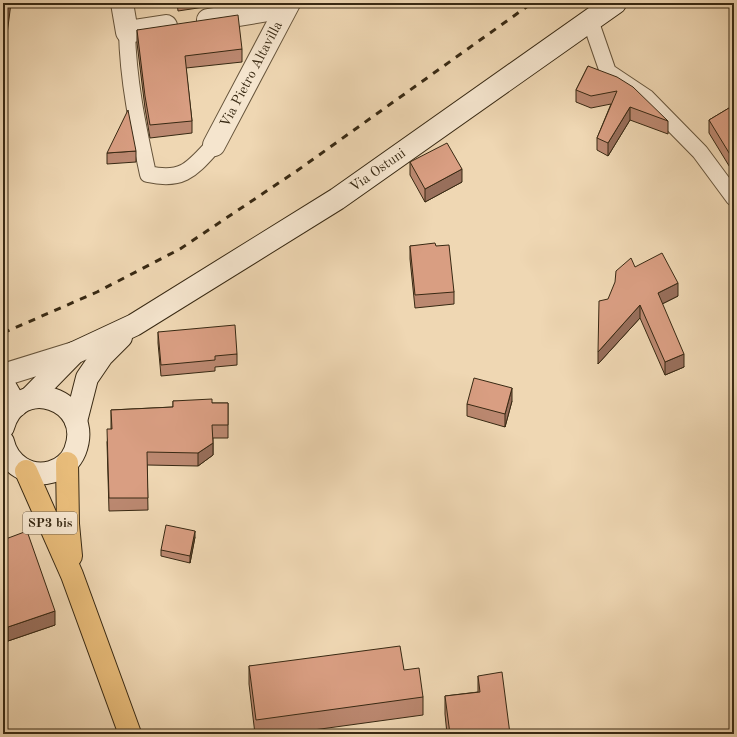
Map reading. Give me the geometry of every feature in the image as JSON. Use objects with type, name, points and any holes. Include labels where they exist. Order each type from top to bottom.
[{"type":"main road","points":[[122,3],[127,32],[288,5]]},
{"type":"main road","name":"Via Ostuni","points":[[134,325],[337,199],[615,3]]},
{"type":"main road","name":"Via Pietro Altavilla","points":[[214,145],[288,5]]},
{"type":"main road","points":[[3,375],[74,353],[134,325]]},
{"type":"main road","points":[[76,421],[87,378],[102,356],[134,325]]},
{"type":"main road","points":[[3,427],[9,412],[23,402],[74,353]]},
{"type":"main road","points":[[3,383],[23,402]]},
{"type":"main road","points":[[3,442],[5,450],[17,471],[44,474],[60,468],[67,463],[74,454],[78,443],[79,432],[76,421],[71,412],[57,401],[44,397],[23,402]]},
{"type":"main road","name":"SP3 bis","points":[[67,463],[68,524],[72,575]]},
{"type":"main road","name":"SP3 bis","points":[[17,471],[72,575],[108,670],[130,734]]},
{"type":"lane","points":[[590,20],[608,72],[647,98],[700,152],[734,198]]},
{"type":"lane","points":[[127,32],[128,53],[140,135],[148,174],[166,178],[191,170],[214,145]]},
{"type":"building","points":[[3,3],[8,3],[3,45]]},
{"type":"building","points":[[238,15],[242,49],[185,56],[192,121],[150,125],[137,30]]},
{"type":"building","points":[[588,66],[617,77],[633,87],[668,121],[630,107],[608,143],[597,138],[617,91],[591,96],[576,90]]},
{"type":"building","points":[[734,105],[734,161],[709,120]]},
{"type":"building","points":[[128,110],[136,151],[107,153]]},
{"type":"building","points":[[447,143],[462,169],[425,189],[410,162]]},
{"type":"building","points":[[435,243],[436,246],[449,245],[454,292],[415,295],[410,246]]},
{"type":"building","points":[[662,253],[678,283],[658,293],[684,354],[665,362],[640,305],[598,352],[599,301],[608,299],[615,282],[616,271],[631,258],[635,267]]},
{"type":"building","points":[[235,325],[237,354],[215,356],[215,360],[161,365],[158,332]]},
{"type":"building","points":[[474,378],[512,388],[505,414],[467,404]]},
{"type":"building","points":[[212,399],[212,403],[228,403],[228,425],[212,425],[213,443],[198,453],[147,452],[148,498],[109,498],[107,429],[112,429],[111,410],[173,407],[173,401]]},
{"type":"building","points":[[166,525],[195,531],[190,556],[161,550]]},
{"type":"building","points":[[27,531],[55,611],[8,627],[3,627],[3,540]]},
{"type":"building","points":[[400,646],[404,670],[419,668],[423,697],[256,720],[249,666]]},
{"type":"building","points":[[502,672],[510,734],[450,734],[445,696],[480,692],[478,676]]},
{"type":"railway","points":[[3,333],[97,292],[180,249],[298,170],[532,3]]}]
